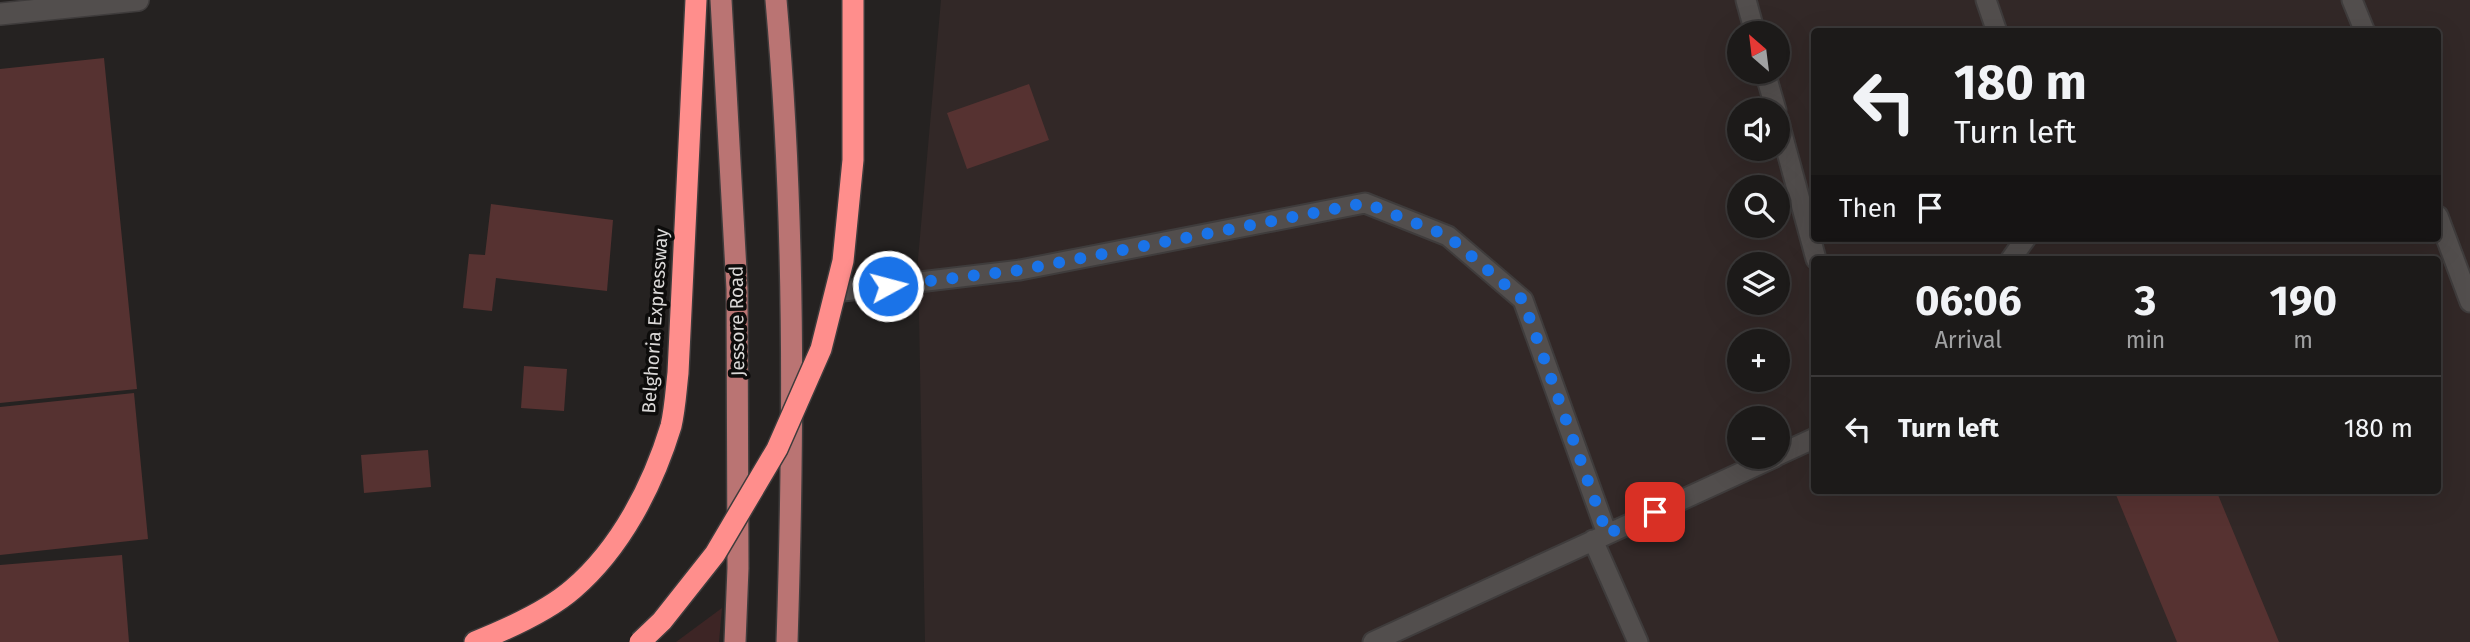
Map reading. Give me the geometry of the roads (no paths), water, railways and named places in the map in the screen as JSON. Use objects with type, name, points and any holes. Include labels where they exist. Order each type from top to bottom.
[{"type":"highway","name":"Belghoria Expressway","points":[[475,642],[530,617],[573,590],[612,548],[649,485],[671,424],[678,373],[696,0]]},
{"type":"highway","points":[[640,642],[662,621],[715,554],[778,449],[821,349],[843,261],[853,160],[853,0]]},
{"type":"main road","name":"Jessore Road","points":[[720,0],[737,302],[738,568],[735,642]]},
{"type":"main road","points":[[776,0],[786,105],[791,296],[792,484],[787,642]]},
{"type":"street","points":[[0,14],[138,0]]},
{"type":"lane","points":[[1746,0],[1752,21]]},
{"type":"lane","points":[[1986,0],[1996,28]]},
{"type":"lane","points":[[2353,0],[2364,28]]},
{"type":"lane","points":[[1789,161],[1811,241]]},
{"type":"lane","points":[[835,292],[1020,270],[1365,203],[1448,236],[1523,300],[1600,537],[1638,642]]},
{"type":"lane","points":[[2441,224],[2470,302]]},
{"type":"lane","points":[[1790,450],[1811,440]]},
{"type":"lane","points":[[1373,642],[1748,469]]}]
